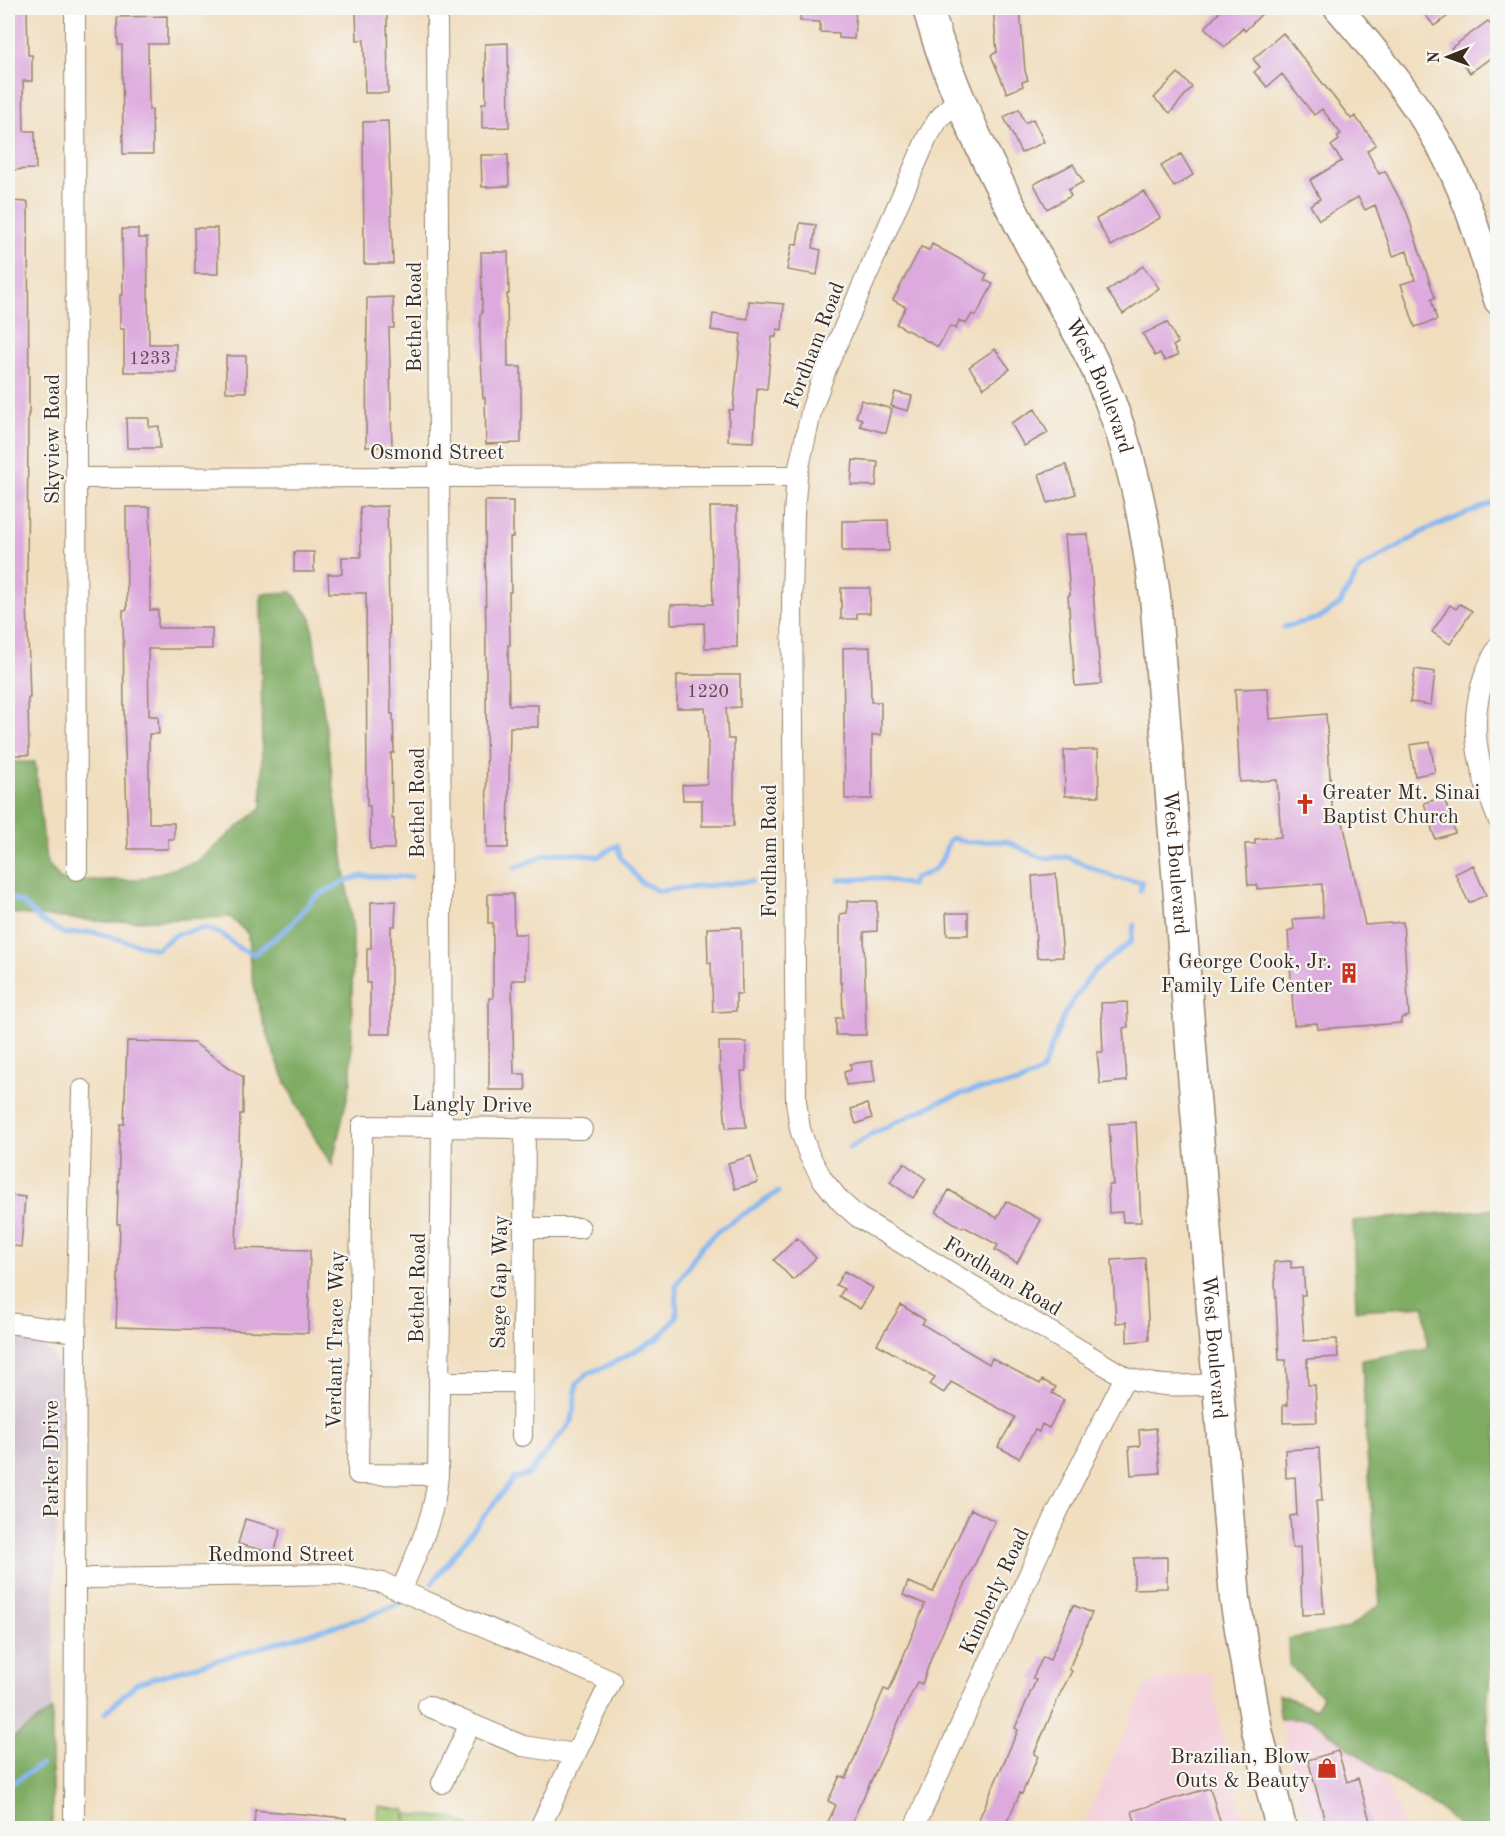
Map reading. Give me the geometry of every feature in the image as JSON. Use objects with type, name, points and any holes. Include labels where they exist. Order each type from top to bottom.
[{"type":"main road","name":"West Boulevard","points":[[928,8],[943,59],[958,98],[1000,187],[1100,378],[1121,430],[1131,463],[1147,536],[1155,596],[1216,1384],[1235,1599],[1241,1646],[1264,1766],[1281,1828]]},
{"type":"street","name":"Skyview Road","points":[[75,8],[77,870]]},
{"type":"street","name":"Bethel Road","points":[[401,1591],[430,1523],[435,1504],[438,1475],[442,1127],[437,8]]},
{"type":"street","points":[[1338,8],[1411,100],[1436,138],[1456,178],[1480,241],[1497,301]]},
{"type":"street","name":"Fordham Road","points":[[958,98],[938,120],[927,138],[826,369],[811,413],[797,476],[792,563],[795,1039],[796,1101],[800,1129],[809,1155],[823,1180],[841,1202],[858,1217],[1125,1377],[1146,1384],[1167,1387],[1216,1384]]},
{"type":"street","name":"Osmond Street","points":[[76,477],[797,476]]},
{"type":"street","points":[[1497,647],[1484,672],[1477,696],[1474,721],[1480,761],[1497,819]]},
{"type":"street","name":"Parker Drive","points":[[74,1828],[76,1332],[82,1090]]},
{"type":"street","name":"Langly Drive","points":[[362,1126],[582,1129]]},
{"type":"street","name":"Verdant Trace Way","points":[[362,1126],[358,1474],[438,1475]]},
{"type":"street","name":"Sage Gap Way","points":[[522,1436],[525,1128]]},
{"type":"street","points":[[524,1228],[580,1228]]},
{"type":"street","points":[[8,1323],[76,1332]]},
{"type":"street","name":"Kimberly Road","points":[[914,1828],[1055,1517],[1125,1377]]},
{"type":"street","points":[[440,1382],[522,1382]]},
{"type":"street","name":"Redmond Street","points":[[75,1581],[92,1578],[337,1574],[368,1579],[611,1681],[575,1754]]},
{"type":"street","points":[[428,1706],[523,1746],[575,1754],[540,1827]]},
{"type":"street","points":[[442,1783],[470,1724]]},
{"type":"shaded area","points":[[8,1336],[35,1339],[53,1354],[60,1369],[52,1710],[8,1742]]},
{"type":"shaded area","points":[[1211,1672],[1225,1747],[1246,1828],[1082,1828],[1147,1683]]},
{"type":"shaded area","points":[[1280,1719],[1310,1719],[1381,1772],[1406,1828],[1307,1828]]},
{"type":"green space","points":[[292,592],[311,618],[353,931],[351,1080],[332,1165],[293,1098],[273,1050],[250,965],[248,934],[230,917],[109,922],[8,913],[8,762],[35,762],[46,861],[61,880],[136,880],[196,862],[262,807],[261,594]]},
{"type":"green space","points":[[1494,1209],[1498,1293],[1496,1543],[1498,1546],[1497,1607],[1487,1707],[1488,1788],[1497,1806],[1497,1828],[1462,1828],[1439,1809],[1381,1772],[1311,1719],[1280,1719],[1278,1694],[1316,1709],[1322,1696],[1289,1665],[1288,1639],[1349,1628],[1380,1604],[1367,1454],[1362,1360],[1427,1348],[1425,1306],[1356,1310],[1353,1221]]},
{"type":"green space","points":[[52,1710],[52,1828],[24,1828],[8,1821],[8,1742]]},
{"type":"green space","points":[[379,1806],[406,1810],[403,1828],[376,1828]]},
{"type":"green space","points":[[407,1814],[453,1818],[472,1828],[405,1828]]},
{"type":"building","points":[[8,8],[27,8],[28,55],[32,55],[32,81],[23,81],[24,131],[35,131],[36,169],[8,170]]},
{"type":"building","points":[[801,8],[856,8],[854,39],[839,38],[839,33],[820,32],[820,22],[800,21]]},
{"type":"building","points":[[993,8],[1020,8],[1025,71],[1028,80],[1022,82],[1023,86],[1007,93],[991,55],[997,52]]},
{"type":"building","points":[[1223,8],[1267,8],[1245,31],[1243,28],[1225,47],[1205,28]]},
{"type":"building","points":[[1420,8],[1459,8],[1434,26]]},
{"type":"building","points":[[356,12],[387,12],[388,93],[365,93],[364,40],[357,40]]},
{"type":"building","points":[[167,16],[167,44],[148,44],[149,110],[152,110],[153,154],[123,154],[122,45],[118,45],[117,17]]},
{"type":"building","points":[[1488,21],[1497,33],[1497,53],[1470,73],[1451,48]]},
{"type":"building","points":[[1283,33],[1351,119],[1355,116],[1376,144],[1367,151],[1379,174],[1385,171],[1407,213],[1435,298],[1431,299],[1437,320],[1415,327],[1401,284],[1415,280],[1407,251],[1393,256],[1375,205],[1365,210],[1358,197],[1319,220],[1310,205],[1320,199],[1310,180],[1342,161],[1331,146],[1339,140],[1337,136],[1341,134],[1322,109],[1314,115],[1282,74],[1267,87],[1254,72],[1260,67],[1253,59]]},
{"type":"building","points":[[508,43],[509,127],[482,128],[482,103],[486,103],[485,44]]},
{"type":"building","points":[[1178,73],[1192,87],[1170,113],[1154,98]]},
{"type":"building","points":[[1019,109],[1025,123],[1033,119],[1044,142],[1021,153],[1004,117]]},
{"type":"building","points":[[388,121],[393,264],[364,264],[363,122]]},
{"type":"building","points":[[1181,154],[1193,175],[1174,187],[1161,166]]},
{"type":"building","points":[[481,155],[508,155],[509,186],[482,187]]},
{"type":"building","points":[[1073,164],[1083,182],[1068,190],[1071,196],[1047,209],[1034,184]]},
{"type":"building","points":[[1144,191],[1160,218],[1111,246],[1096,219]]},
{"type":"building","points":[[8,201],[28,202],[29,755],[8,755]]},
{"type":"building","points":[[800,223],[816,225],[813,248],[821,250],[817,275],[787,270],[792,244],[797,245]]},
{"type":"building","points":[[194,228],[217,228],[218,274],[195,274]]},
{"type":"building","points":[[122,229],[138,229],[138,238],[147,238],[149,344],[176,344],[176,372],[124,372],[124,329],[120,329],[120,295],[123,295]]},
{"type":"building","points":[[932,244],[987,274],[984,280],[993,284],[976,316],[972,314],[966,324],[959,320],[956,329],[950,326],[938,347],[896,324],[906,307],[893,300],[921,247],[929,250]]},
{"type":"building","points":[[481,252],[508,252],[508,367],[521,367],[521,443],[486,444],[480,339]]},
{"type":"building","points":[[1143,266],[1159,288],[1123,314],[1107,291]]},
{"type":"building","points":[[393,297],[394,328],[389,328],[392,447],[366,447],[367,298]]},
{"type":"building","points":[[749,301],[784,304],[782,330],[777,329],[776,337],[772,337],[767,389],[757,388],[754,442],[728,441],[729,410],[733,410],[741,334],[711,330],[713,314],[748,319]]},
{"type":"building","points":[[1167,322],[1178,343],[1173,346],[1178,355],[1165,361],[1160,353],[1155,356],[1143,334]]},
{"type":"building","points":[[995,349],[1010,369],[984,388],[969,367]]},
{"type":"building","points":[[226,356],[246,356],[246,392],[226,392]]},
{"type":"building","points":[[895,392],[912,396],[908,411],[891,406]]},
{"type":"building","points":[[861,400],[892,409],[886,433],[860,426],[862,419],[856,417]]},
{"type":"building","points":[[1035,409],[1048,433],[1024,446],[1011,423]]},
{"type":"building","points":[[126,418],[149,418],[149,427],[159,426],[160,448],[127,448]]},
{"type":"building","points":[[853,460],[878,462],[876,486],[851,485]]},
{"type":"building","points":[[1066,465],[1076,494],[1048,503],[1039,474]]},
{"type":"building","points":[[485,501],[513,501],[513,537],[510,537],[509,705],[538,705],[538,727],[510,727],[508,848],[487,848]]},
{"type":"building","points":[[387,506],[391,714],[393,714],[394,753],[391,753],[394,849],[370,849],[370,806],[367,806],[366,593],[329,593],[328,574],[342,574],[342,557],[361,557],[360,507]]},
{"type":"building","points":[[126,507],[150,507],[150,610],[158,610],[158,628],[212,628],[212,649],[148,649],[149,716],[158,716],[159,734],[149,734],[149,823],[174,823],[174,839],[168,839],[168,849],[128,849],[123,610],[127,610]]},
{"type":"building","points":[[710,507],[737,507],[737,647],[705,648],[704,623],[671,624],[671,605],[713,604]]},
{"type":"building","points":[[888,520],[889,551],[842,551],[842,521]]},
{"type":"building","points":[[1088,534],[1101,684],[1075,686],[1065,535]]},
{"type":"building","points":[[294,552],[314,552],[314,572],[294,572]]},
{"type":"building","points":[[841,588],[870,588],[870,613],[857,613],[857,619],[841,619]]},
{"type":"building","points":[[1460,604],[1472,611],[1450,644],[1432,632],[1450,605],[1456,609]]},
{"type":"building","points":[[870,647],[871,702],[881,702],[881,735],[872,735],[872,799],[845,799],[843,648]]},
{"type":"building","points":[[1415,669],[1435,672],[1431,705],[1410,702]]},
{"type":"building","points":[[677,675],[740,675],[740,707],[726,708],[728,739],[734,739],[734,826],[702,826],[702,800],[683,800],[682,785],[707,784],[708,740],[705,708],[677,708]]},
{"type":"building","points":[[1268,688],[1270,719],[1326,714],[1333,822],[1343,822],[1365,925],[1403,922],[1409,1016],[1401,1018],[1401,1023],[1318,1029],[1317,1023],[1294,1025],[1288,931],[1294,929],[1293,919],[1323,917],[1322,884],[1257,889],[1257,885],[1248,885],[1245,844],[1255,844],[1255,839],[1281,837],[1277,780],[1240,782],[1235,689]]},
{"type":"building","points":[[1430,742],[1435,772],[1415,776],[1410,745]]},
{"type":"building","points":[[1064,750],[1098,750],[1099,796],[1065,796]]},
{"type":"building","points":[[1444,797],[1455,833],[1435,839],[1424,803]]},
{"type":"building","points":[[1473,865],[1486,895],[1469,903],[1455,874]]},
{"type":"building","points":[[1056,874],[1063,957],[1037,958],[1032,876]]},
{"type":"building","points":[[488,894],[513,894],[514,934],[526,934],[526,980],[512,980],[514,1074],[525,1074],[526,1090],[489,1090],[489,998],[493,998],[493,923],[488,923]]},
{"type":"building","points":[[396,901],[395,926],[391,926],[391,1034],[370,1034],[367,948],[371,948],[371,902]]},
{"type":"building","points":[[847,901],[877,901],[877,931],[864,932],[866,1035],[836,1035],[836,1018],[843,1018],[842,983],[840,983],[840,914],[847,913]]},
{"type":"building","points":[[946,913],[968,913],[968,935],[947,935]]},
{"type":"building","points":[[741,927],[742,994],[736,994],[736,1011],[713,1012],[707,928]]},
{"type":"building","points":[[1127,1002],[1128,1027],[1123,1028],[1127,1081],[1100,1084],[1097,1052],[1103,1052],[1101,1003]]},
{"type":"building","points":[[127,1041],[194,1043],[243,1077],[236,1248],[310,1250],[308,1333],[116,1327],[120,1224],[117,1224],[120,1124],[124,1124]]},
{"type":"building","points":[[719,1042],[746,1042],[746,1071],[741,1071],[746,1127],[726,1128]]},
{"type":"building","points":[[872,1061],[875,1082],[846,1085],[844,1072],[851,1070],[850,1064]]},
{"type":"building","points":[[867,1104],[872,1118],[856,1124],[851,1109]]},
{"type":"building","points":[[1136,1122],[1141,1222],[1123,1222],[1122,1212],[1109,1213],[1108,1185],[1113,1185],[1109,1124]]},
{"type":"building","points":[[751,1156],[758,1182],[735,1189],[728,1163]]},
{"type":"building","points":[[904,1163],[926,1179],[913,1198],[890,1182]]},
{"type":"building","points":[[949,1190],[997,1218],[1006,1201],[1041,1220],[1017,1263],[995,1250],[998,1245],[963,1226],[962,1228],[936,1212]]},
{"type":"building","points":[[8,1195],[25,1197],[21,1247],[8,1245]]},
{"type":"building","points":[[797,1238],[816,1258],[793,1280],[774,1260]]},
{"type":"building","points":[[1145,1258],[1149,1340],[1127,1342],[1127,1322],[1116,1323],[1112,1260]]},
{"type":"building","points":[[1291,1261],[1291,1268],[1303,1267],[1305,1295],[1301,1295],[1304,1341],[1337,1339],[1338,1357],[1307,1359],[1308,1385],[1315,1385],[1317,1422],[1283,1423],[1283,1405],[1288,1405],[1286,1360],[1279,1360],[1274,1262]]},
{"type":"building","points":[[844,1271],[873,1288],[860,1309],[839,1296],[844,1289],[836,1285]]},
{"type":"building","points":[[901,1305],[925,1320],[922,1324],[989,1364],[992,1358],[1040,1384],[1042,1380],[1056,1387],[1052,1393],[1064,1400],[1049,1428],[1042,1424],[1039,1432],[1035,1430],[1019,1458],[998,1447],[1015,1417],[951,1382],[944,1393],[930,1385],[935,1377],[877,1344]]},
{"type":"building","points":[[1156,1428],[1160,1473],[1131,1475],[1129,1447],[1140,1446],[1139,1430]]},
{"type":"building","points":[[1319,1448],[1322,1501],[1316,1501],[1324,1614],[1302,1615],[1300,1547],[1292,1548],[1290,1516],[1297,1515],[1295,1477],[1286,1478],[1285,1450]]},
{"type":"building","points":[[971,1509],[995,1521],[933,1653],[922,1684],[917,1682],[849,1828],[825,1828],[836,1805],[828,1801],[840,1776],[846,1778],[884,1689],[889,1691],[925,1604],[903,1595],[908,1582],[933,1592]]},
{"type":"building","points":[[245,1519],[281,1529],[274,1553],[238,1544]]},
{"type":"building","points":[[1167,1557],[1167,1588],[1134,1589],[1134,1558]]},
{"type":"building","points":[[1073,1605],[1092,1613],[1069,1669],[1072,1671],[1034,1754],[1038,1756],[1022,1794],[1020,1793],[1004,1828],[999,1828],[979,1819],[1018,1730],[1015,1728],[1036,1680],[1032,1679],[1043,1657],[1050,1660]]},
{"type":"building","points":[[1338,1751],[1347,1782],[1358,1778],[1372,1828],[1327,1828],[1308,1760]]},
{"type":"building","points":[[1210,1788],[1222,1828],[1137,1828],[1132,1811]]},
{"type":"building","points":[[255,1810],[346,1818],[346,1828],[254,1828]]},
{"type":"waterway","points":[[1284,627],[1319,618],[1339,605],[1360,569],[1428,529],[1498,501]]},
{"type":"waterway","points":[[839,880],[877,878],[911,885],[914,878],[930,872],[937,866],[952,838],[968,842],[1006,841],[1041,858],[1067,857],[1116,878],[1142,882],[1140,891]]},
{"type":"waterway","points":[[515,868],[542,856],[558,853],[598,857],[617,845],[621,858],[641,882],[658,891],[752,881]]},
{"type":"waterway","points":[[8,897],[23,903],[40,920],[65,934],[92,932],[156,949],[177,934],[205,928],[223,935],[240,949],[254,954],[289,927],[314,898],[347,880],[362,876],[411,877]]},
{"type":"waterway","points":[[849,1148],[874,1133],[941,1101],[971,1091],[1019,1083],[1042,1071],[1065,1013],[1095,970],[1131,942],[1134,925]]},
{"type":"waterway","points":[[432,1583],[514,1478],[529,1474],[572,1421],[577,1383],[587,1374],[659,1338],[677,1316],[676,1285],[702,1246],[719,1230],[778,1192]]},
{"type":"waterway","points":[[105,1713],[137,1683],[366,1617],[398,1604]]},
{"type":"waterway","points":[[8,1786],[41,1765]]},
{"type":"place","name":"Greater Mt. Sinai Baptist Church","points":[[1305,804]]},
{"type":"place","name":"George Cook, Jr. Family Life Center","points":[[1349,973]]},
{"type":"place","name":"Brazilian, Blow Outs & Beauty","points":[[1327,1768]]}]
